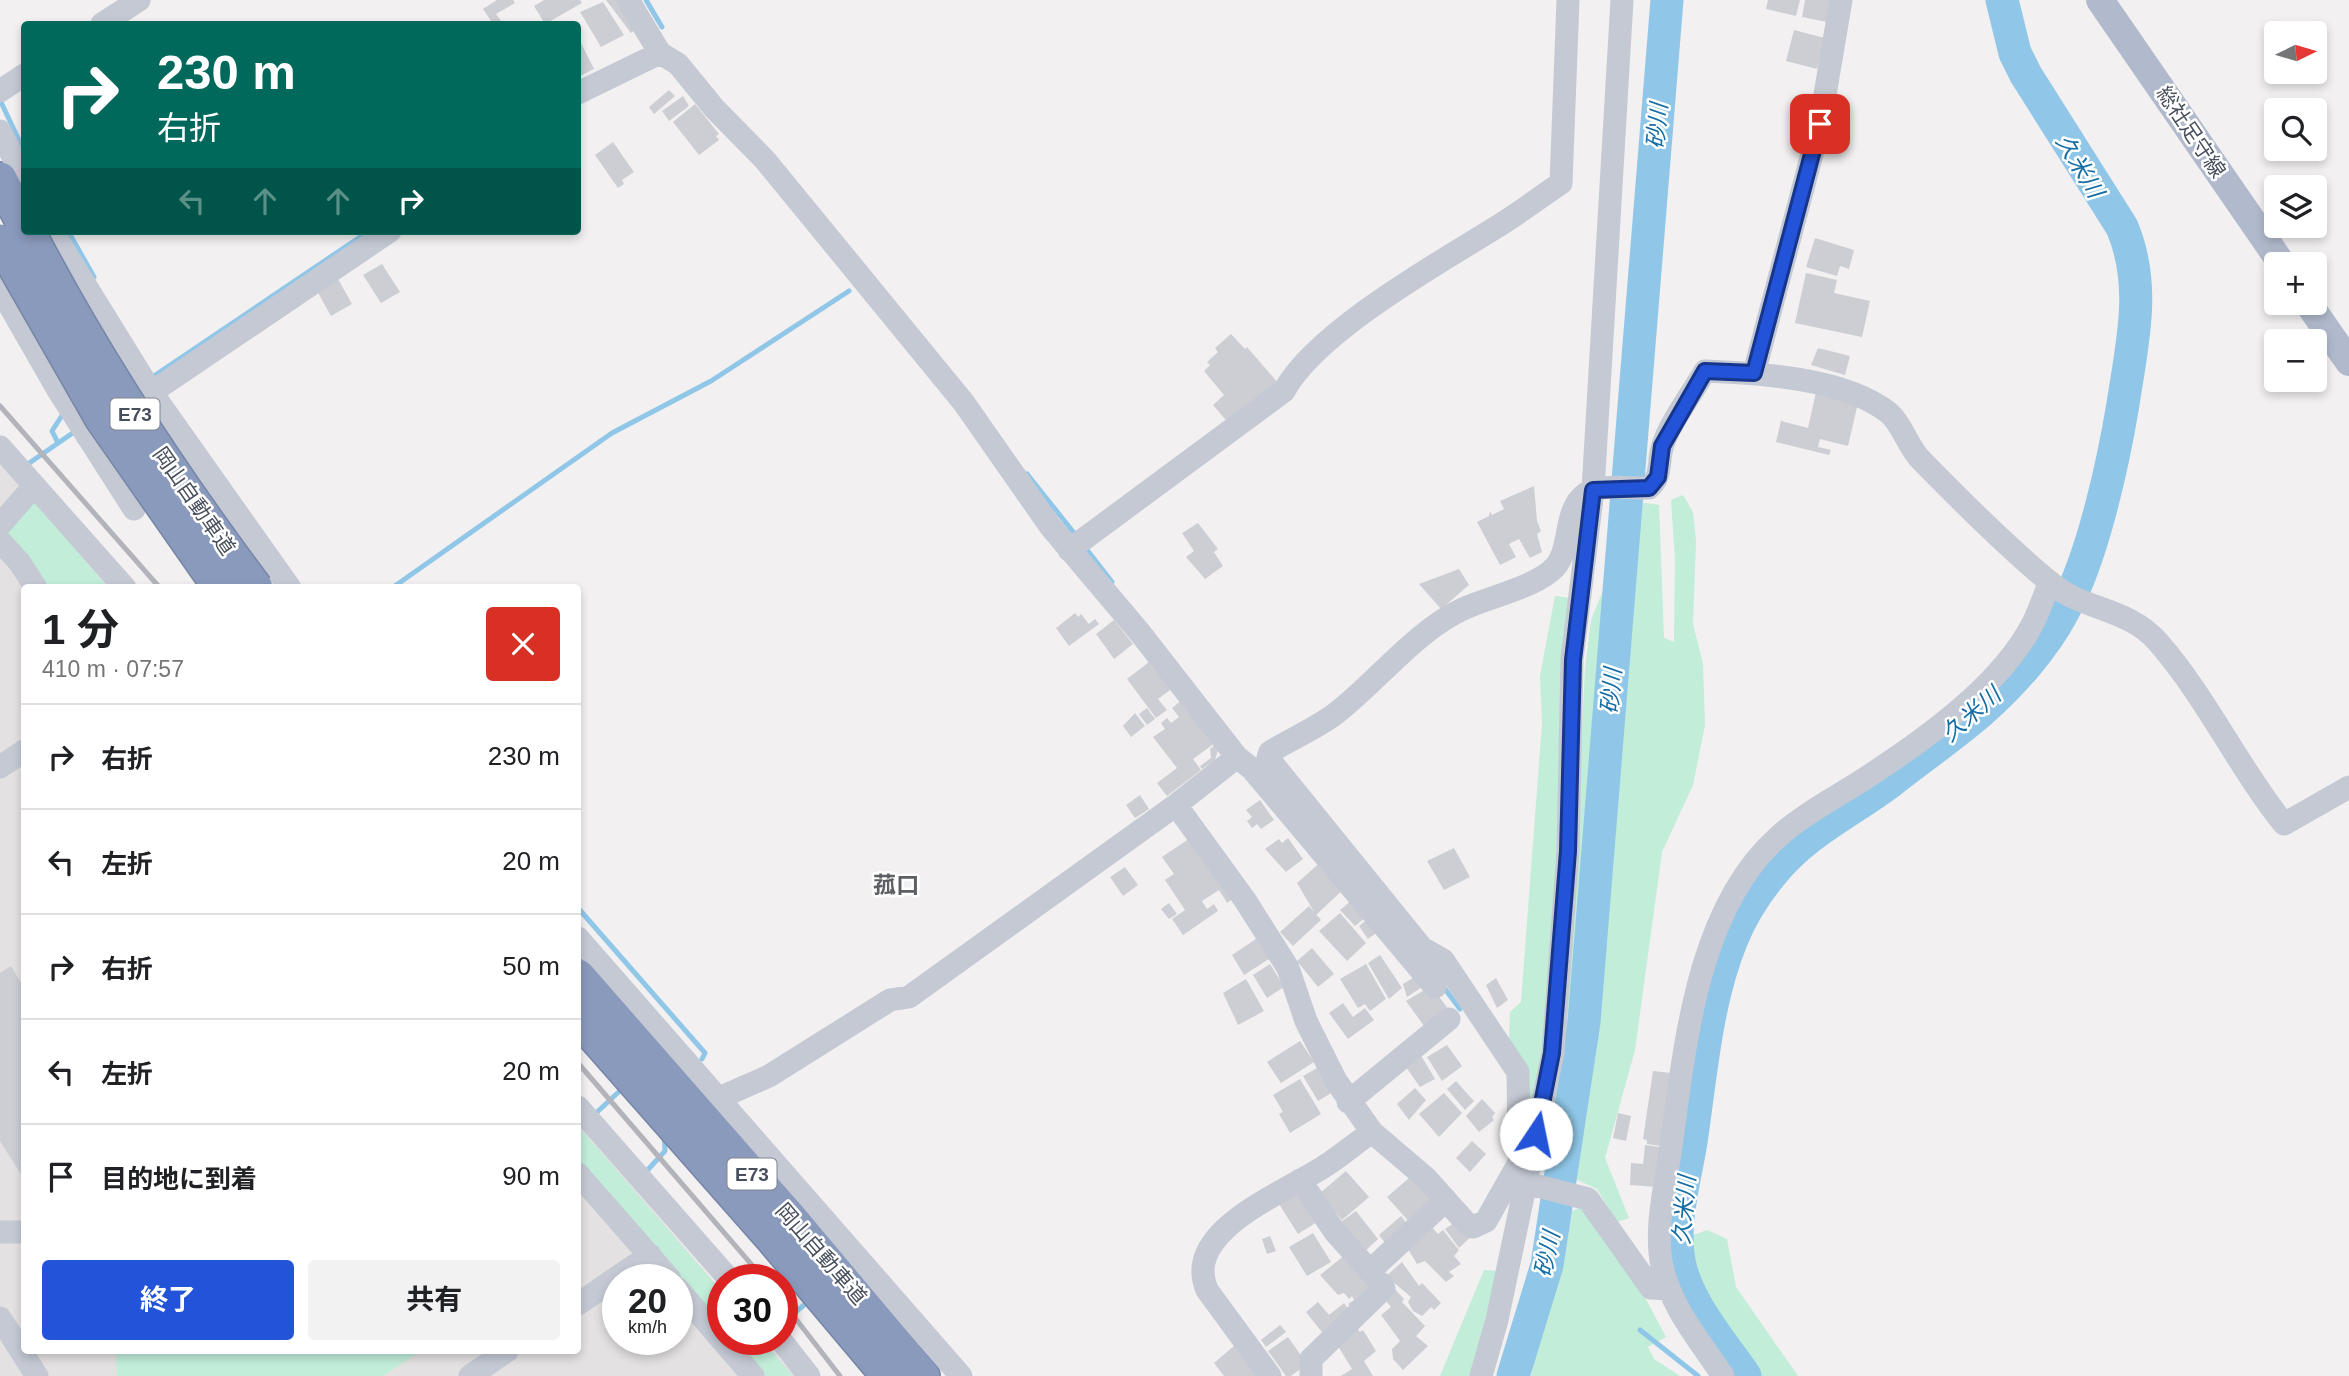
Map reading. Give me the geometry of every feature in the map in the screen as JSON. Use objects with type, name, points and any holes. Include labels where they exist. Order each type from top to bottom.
[{"type":"highway","points":[[0,179],[21,219]]},
{"type":"highway","name":"岡山自動車道","points":[[30,235],[126,402],[253,584]]},
{"type":"highway","name":"岡山自動車道","points":[[0,241],[102,419],[217,584]]},
{"type":"highway","name":"岡山自動車道","points":[[581,978],[783,1209],[923,1376]]},
{"type":"highway","name":"岡山自動車道","points":[[581,1021],[771,1237],[888,1376]]},
{"type":"main road","name":"総社足守線","points":[[2100,0],[2274,252]]},
{"type":"main road","points":[[2316,315],[2349,362]]},
{"type":"street","points":[[107,21],[139,0]]},
{"type":"street","points":[[628,0],[660,53],[678,64],[813,218],[1076,545],[1141,634],[1422,948],[1443,960],[1518,1072],[1519,1143],[1529,1170],[1588,1199],[1651,1288],[1668,1289]]},
{"type":"street","points":[[1076,545],[1284,391],[1290,381],[1337,333],[1434,265],[1561,183],[1568,0]]},
{"type":"street","points":[[1481,1376],[1497,1320],[1552,1053],[1568,851],[1573,660],[1602,490],[1622,0]]},
{"type":"street","points":[[1754,373],[1820,124],[1841,0]]},
{"type":"street","points":[[581,92],[660,53]]},
{"type":"street","points":[[0,91],[21,77]]},
{"type":"street","points":[[0,131],[21,172]]},
{"type":"street","points":[[54,235],[146,385],[287,584]]},
{"type":"street","points":[[82,428],[384,235]]},
{"type":"street","points":[[0,289],[82,428],[134,509]]},
{"type":"street","points":[[719,1098],[769,1076],[890,1000],[909,997],[1176,805],[1254,763],[1335,714],[1375,675],[1439,623],[1461,609],[1545,575],[1557,565],[1572,513],[1584,495],[1602,490],[1649,488],[1658,477],[1662,446],[1705,371],[1754,373],[1839,390],[1890,414],[1919,458],[2053,585],[2132,620],[2157,640],[2188,679],[2256,789],[2284,824],[2349,787]]},
{"type":"street","points":[[6,454],[30,488],[121,584]]},
{"type":"street","points":[[0,525],[30,488]]},
{"type":"street","points":[[0,541],[20,563],[33,584]]},
{"type":"street","points":[[1724,1376],[1668,1289],[1660,1229],[1685,1048],[1700,981],[1717,930],[1749,869],[1778,837],[1895,759],[1976,692],[2020,645],[2053,585]]},
{"type":"street","points":[[0,767],[21,753]]},
{"type":"street","points":[[1254,763],[1435,987]]},
{"type":"street","points":[[1176,805],[1245,900],[1288,968],[1306,1021],[1348,1102],[1372,1132],[1426,1178],[1468,1225],[1473,1227],[1486,1221],[1529,1170]]},
{"type":"street","points":[[581,941],[961,1376]]},
{"type":"street","points":[[1348,1102],[1449,1018]]},
{"type":"street","points":[[587,1118],[716,1264]]},
{"type":"street","points":[[1270,1376],[1208,1290],[1201,1276],[1203,1259],[1209,1246],[1225,1228],[1328,1164],[1372,1132]]},
{"type":"street","points":[[581,1177],[658,1264]]},
{"type":"street","points":[[1300,1180],[1335,1232],[1384,1288],[1311,1359],[1311,1376]]},
{"type":"street","points":[[1370,1271],[1446,1200]]},
{"type":"street","points":[[0,1232],[21,1233]]},
{"type":"street","points":[[581,1302],[650,1255]]},
{"type":"street","points":[[693,1307],[753,1376]]},
{"type":"street","points":[[0,1318],[21,1351]]},
{"type":"street","points":[[23,1354],[37,1376]]},
{"type":"street","points":[[470,1376],[503,1354]]},
{"type":"street","points":[[793,1355],[809,1376]]},
{"type":"shaded area","points":[[0,464],[107,584],[21,584],[21,1354],[581,1354],[581,1126],[707,1273],[707,1355],[777,1355],[795,1376],[0,1376]]},
{"type":"green space","points":[[1683,495],[1693,512],[1696,541],[1693,624],[1703,664],[1705,725],[1693,785],[1662,852],[1635,1050],[1605,1158],[1629,1218],[1617,1222],[1597,1189],[1571,1177],[1545,1139],[1576,848],[1585,669],[1591,620],[1639,502],[1659,505],[1664,638],[1674,642],[1675,559],[1671,500]]},
{"type":"green space","points":[[35,501],[105,584],[44,584],[3,529]]},
{"type":"green space","points":[[1555,596],[1571,598],[1562,859],[1552,989],[1534,1118],[1526,1112],[1522,1065],[1509,1038],[1510,1012],[1521,1002],[1542,724],[1540,676]]},
{"type":"green space","points":[[581,1129],[707,1275],[707,1314],[693,1298],[693,1264],[664,1264],[581,1169]]},
{"type":"green space","points":[[1582,1207],[1641,1290],[1666,1337],[1648,1347],[1654,1359],[1680,1376],[1531,1376],[1560,1229],[1565,1214]]},
{"type":"green space","points":[[1707,1230],[1727,1239],[1736,1287],[1798,1376],[1753,1376],[1707,1311],[1692,1276],[1690,1257],[1691,1236]]},
{"type":"green space","points":[[1484,1270],[1499,1271],[1470,1376],[1440,1376]]},
{"type":"green space","points":[[116,1354],[416,1354],[383,1376],[117,1376]]},
{"type":"green space","points":[[742,1355],[775,1355],[793,1376],[760,1376]]},
{"type":"building","points":[[497,0],[513,0],[515,3],[496,14],[501,21],[491,21],[483,9]]},
{"type":"building","points":[[544,0],[580,0],[582,3],[550,21],[543,21],[534,6]]},
{"type":"building","points":[[606,0],[619,0],[639,27],[631,33]]},
{"type":"building","points":[[1768,0],[1800,0],[1796,16],[1766,9]]},
{"type":"building","points":[[1805,0],[1836,0],[1832,23],[1802,17]]},
{"type":"building","points":[[603,2],[624,35],[601,47],[580,12]]},
{"type":"building","points":[[1794,30],[1825,38],[1817,69],[1786,61]]},
{"type":"building","points":[[581,43],[594,69],[581,76]]},
{"type":"building","points":[[669,90],[675,96],[654,114],[649,107]]},
{"type":"building","points":[[683,96],[689,106],[669,121],[662,111]]},
{"type":"building","points":[[695,104],[719,134],[716,136],[719,140],[699,155],[673,122]]},
{"type":"building","points":[[613,142],[634,172],[622,180],[624,184],[618,188],[595,155]]},
{"type":"building","points":[[1815,238],[1854,250],[1849,269],[1840,266],[1837,276],[1806,267]]},
{"type":"building","points":[[382,264],[400,292],[381,303],[363,275]]},
{"type":"building","points":[[1806,273],[1837,280],[1834,293],[1870,301],[1862,337],[1795,323]]},
{"type":"building","points":[[338,279],[352,304],[331,316],[317,291]]},
{"type":"building","points":[[1231,334],[1245,349],[1247,347],[1279,384],[1231,426],[1213,405],[1224,395],[1204,371],[1210,365],[1207,362],[1218,352],[1215,348]]},
{"type":"building","points":[[1818,348],[1850,356],[1845,375],[1811,365]]},
{"type":"building","points":[[1816,392],[1858,403],[1848,446],[1820,439],[1818,447],[1831,450],[1829,455],[1776,442],[1781,421],[1808,428]]},
{"type":"building","points":[[1534,486],[1537,521],[1541,531],[1537,534],[1542,552],[1530,558],[1519,539],[1509,544],[1516,557],[1500,565],[1477,522],[1489,516],[1490,511],[1492,515],[1504,509],[1500,501]]},
{"type":"building","points":[[1198,523],[1218,549],[1214,552],[1223,566],[1205,579],[1186,557],[1194,551],[1182,533]]},
{"type":"building","points":[[1459,569],[1469,585],[1441,609],[1419,584]]},
{"type":"building","points":[[1075,613],[1078,617],[1081,614],[1089,624],[1095,619],[1099,624],[1069,646],[1056,628]]},
{"type":"building","points":[[1114,620],[1133,644],[1114,659],[1096,634]]},
{"type":"building","points":[[1149,662],[1156,672],[1158,670],[1170,690],[1158,699],[1167,710],[1156,718],[1127,679]]},
{"type":"building","points":[[1182,700],[1215,743],[1193,759],[1201,770],[1167,796],[1157,783],[1177,768],[1153,737],[1165,729],[1161,723],[1167,718],[1171,723],[1179,717],[1172,708]]},
{"type":"building","points":[[1147,708],[1155,719],[1147,725],[1139,714]]},
{"type":"building","points":[[1135,713],[1145,726],[1131,737],[1123,726]]},
{"type":"building","points":[[1215,745],[1218,750],[1215,760],[1202,769],[1200,766],[1211,758],[1210,749]]},
{"type":"building","points":[[1140,795],[1149,809],[1135,818],[1126,805]]},
{"type":"building","points":[[1260,800],[1274,820],[1261,829],[1257,824],[1252,828],[1247,821],[1252,817],[1246,810]]},
{"type":"building","points":[[1193,836],[1235,897],[1227,903],[1219,890],[1202,901],[1207,909],[1214,904],[1218,911],[1183,935],[1172,919],[1185,910],[1165,880],[1174,874],[1162,857]]},
{"type":"building","points":[[1288,838],[1303,859],[1286,872],[1265,849],[1279,839],[1282,843]]},
{"type":"building","points":[[1454,848],[1470,877],[1444,890],[1427,861]]},
{"type":"building","points":[[1323,860],[1346,887],[1316,915],[1297,883]]},
{"type":"building","points":[[1125,867],[1138,885],[1123,896],[1110,877]]},
{"type":"building","points":[[1352,900],[1367,916],[1355,926],[1340,910]]},
{"type":"building","points":[[1169,903],[1177,914],[1169,919],[1161,909]]},
{"type":"building","points":[[1309,906],[1321,920],[1293,946],[1280,932]]},
{"type":"building","points":[[1340,913],[1366,943],[1347,961],[1319,931]]},
{"type":"building","points":[[1369,918],[1376,933],[1368,939],[1359,926]]},
{"type":"building","points":[[1259,937],[1272,957],[1244,975],[1232,955]]},
{"type":"building","points":[[1312,948],[1334,974],[1318,987],[1297,961]]},
{"type":"building","points":[[1380,955],[1402,988],[1389,999],[1368,963]]},
{"type":"building","points":[[1270,964],[1284,987],[1267,998],[1253,975]]},
{"type":"building","points":[[1366,964],[1386,999],[1370,1011],[1365,1004],[1358,1008],[1340,979]]},
{"type":"building","points":[[11,966],[21,983],[21,1174],[0,1141],[0,973]]},
{"type":"building","points":[[1421,973],[1428,983],[1407,997],[1403,984]]},
{"type":"building","points":[[1496,978],[1508,1000],[1497,1008],[1486,985]]},
{"type":"building","points":[[1246,979],[1264,1011],[1238,1025],[1223,993]]},
{"type":"building","points":[[1431,986],[1452,1014],[1427,1030],[1406,1001]]},
{"type":"building","points":[[1343,1003],[1353,1017],[1365,1008],[1374,1020],[1348,1039],[1329,1013]]},
{"type":"building","points":[[1300,1041],[1314,1062],[1281,1083],[1267,1062]]},
{"type":"building","points":[[1447,1045],[1462,1066],[1442,1081],[1427,1057]]},
{"type":"building","points":[[1419,1052],[1435,1079],[1420,1087],[1401,1060]]},
{"type":"building","points":[[1319,1067],[1333,1092],[1318,1101],[1303,1076]]},
{"type":"building","points":[[1653,1071],[1671,1073],[1660,1146],[1647,1144],[1647,1140],[1643,1139]]},
{"type":"building","points":[[1300,1079],[1321,1114],[1290,1133],[1279,1114],[1283,1112],[1273,1095]]},
{"type":"building","points":[[1456,1081],[1474,1101],[1465,1110],[1447,1089]]},
{"type":"building","points":[[1415,1088],[1426,1100],[1409,1120],[1397,1104]]},
{"type":"building","points":[[1444,1093],[1462,1113],[1439,1137],[1419,1114]]},
{"type":"building","points":[[1482,1099],[1495,1113],[1492,1117],[1494,1120],[1479,1132],[1466,1116]]},
{"type":"building","points":[[1618,1113],[1631,1116],[1626,1141],[1613,1138]]},
{"type":"building","points":[[1472,1141],[1486,1154],[1470,1172],[1456,1158]]},
{"type":"building","points":[[1645,1145],[1660,1147],[1657,1187],[1630,1185],[1631,1163],[1643,1164]]},
{"type":"building","points":[[1346,1171],[1369,1197],[1342,1220],[1320,1193]]},
{"type":"building","points":[[1416,1172],[1440,1201],[1412,1225],[1387,1197]]},
{"type":"building","points":[[1298,1192],[1317,1222],[1298,1234],[1279,1204]]},
{"type":"building","points":[[1356,1211],[1378,1239],[1362,1254],[1338,1224]]},
{"type":"building","points":[[1401,1216],[1411,1229],[1389,1248],[1379,1235]]},
{"type":"building","points":[[1460,1219],[1473,1235],[1459,1248],[1445,1229]]},
{"type":"building","points":[[1431,1226],[1438,1234],[1443,1230],[1459,1250],[1454,1256],[1461,1264],[1449,1272],[1454,1276],[1446,1282],[1425,1261],[1417,1264],[1407,1247]]},
{"type":"building","points":[[1313,1233],[1331,1262],[1307,1276],[1289,1247]]},
{"type":"building","points":[[1270,1236],[1276,1251],[1267,1254],[1262,1239]]},
{"type":"building","points":[[1345,1255],[1378,1290],[1352,1309],[1348,1304],[1354,1300],[1352,1296],[1349,1299],[1344,1293],[1338,1295],[1320,1275]]},
{"type":"building","points":[[1402,1262],[1419,1286],[1422,1283],[1441,1303],[1434,1310],[1431,1307],[1422,1316],[1413,1311],[1408,1302],[1411,1297],[1386,1276]]},
{"type":"building","points":[[1393,1287],[1404,1299],[1402,1302],[1425,1326],[1416,1336],[1428,1346],[1403,1370],[1393,1359],[1392,1349],[1400,1341],[1381,1315],[1391,1307],[1382,1296]]},
{"type":"building","points":[[1318,1302],[1329,1315],[1344,1303],[1352,1314],[1325,1336],[1306,1312]]},
{"type":"building","points":[[1353,1322],[1360,1332],[1363,1330],[1376,1351],[1364,1361],[1373,1376],[1341,1376],[1352,1369],[1338,1346]]},
{"type":"building","points":[[1280,1325],[1286,1332],[1266,1347],[1261,1340]]},
{"type":"building","points":[[1288,1337],[1307,1364],[1291,1376],[1286,1376],[1268,1351]]},
{"type":"building","points":[[1234,1346],[1258,1376],[1224,1376],[1214,1363]]},
{"type":"waterway","points":[[646,0],[662,27]]},
{"type":"waterway","name":"砂川","points":[[1513,1376],[1547,1265],[1584,1022],[1667,0]]},
{"type":"waterway","name":"久米川","points":[[1745,1376],[1689,1292],[1677,1246],[1680,1201],[1710,1013],[1732,939],[1756,895],[1787,857],[1814,834],[1890,782],[1969,721],[2004,690],[2037,651],[2064,610],[2084,563],[2101,509],[2119,428],[2135,315],[2136,293],[2130,249],[2122,227],[2026,75],[2015,53],[2002,0]]},
{"type":"waterway","points":[[0,100],[21,145]]},
{"type":"waterway","points":[[70,235],[94,277]]},
{"type":"waterway","points":[[151,378],[363,235]]},
{"type":"waterway","points":[[398,584],[612,433],[711,381],[849,291]]},
{"type":"waterway","points":[[58,443],[52,431],[61,417]]},
{"type":"waterway","points":[[25,466],[77,430]]},
{"type":"waterway","points":[[1027,474],[1078,538]]},
{"type":"waterway","points":[[1084,546],[1112,582]]},
{"type":"waterway","points":[[581,911],[705,1053],[702,1059]]},
{"type":"waterway","points":[[1442,985],[1460,1009]]},
{"type":"waterway","points":[[594,1115],[625,1086]]},
{"type":"waterway","points":[[643,1175],[665,1151],[664,1134]]},
{"type":"waterway","points":[[798,1310],[809,1301]]},
{"type":"waterway","points":[[1640,1330],[1698,1376]]},
{"type":"railway","points":[[0,406],[156,584]]},
{"type":"railway","points":[[581,1066],[751,1264]]},
{"type":"railway","points":[[798,1322],[840,1376]]},
{"type":"district","name":"菰口","points":[[896,885]]},
{"type":"route","points":[[1536,1134],[1552,1053],[1568,851],[1573,660],[1593,490],[1649,488],[1658,477],[1662,446],[1705,371],[1754,373],[1820,124]]}]
